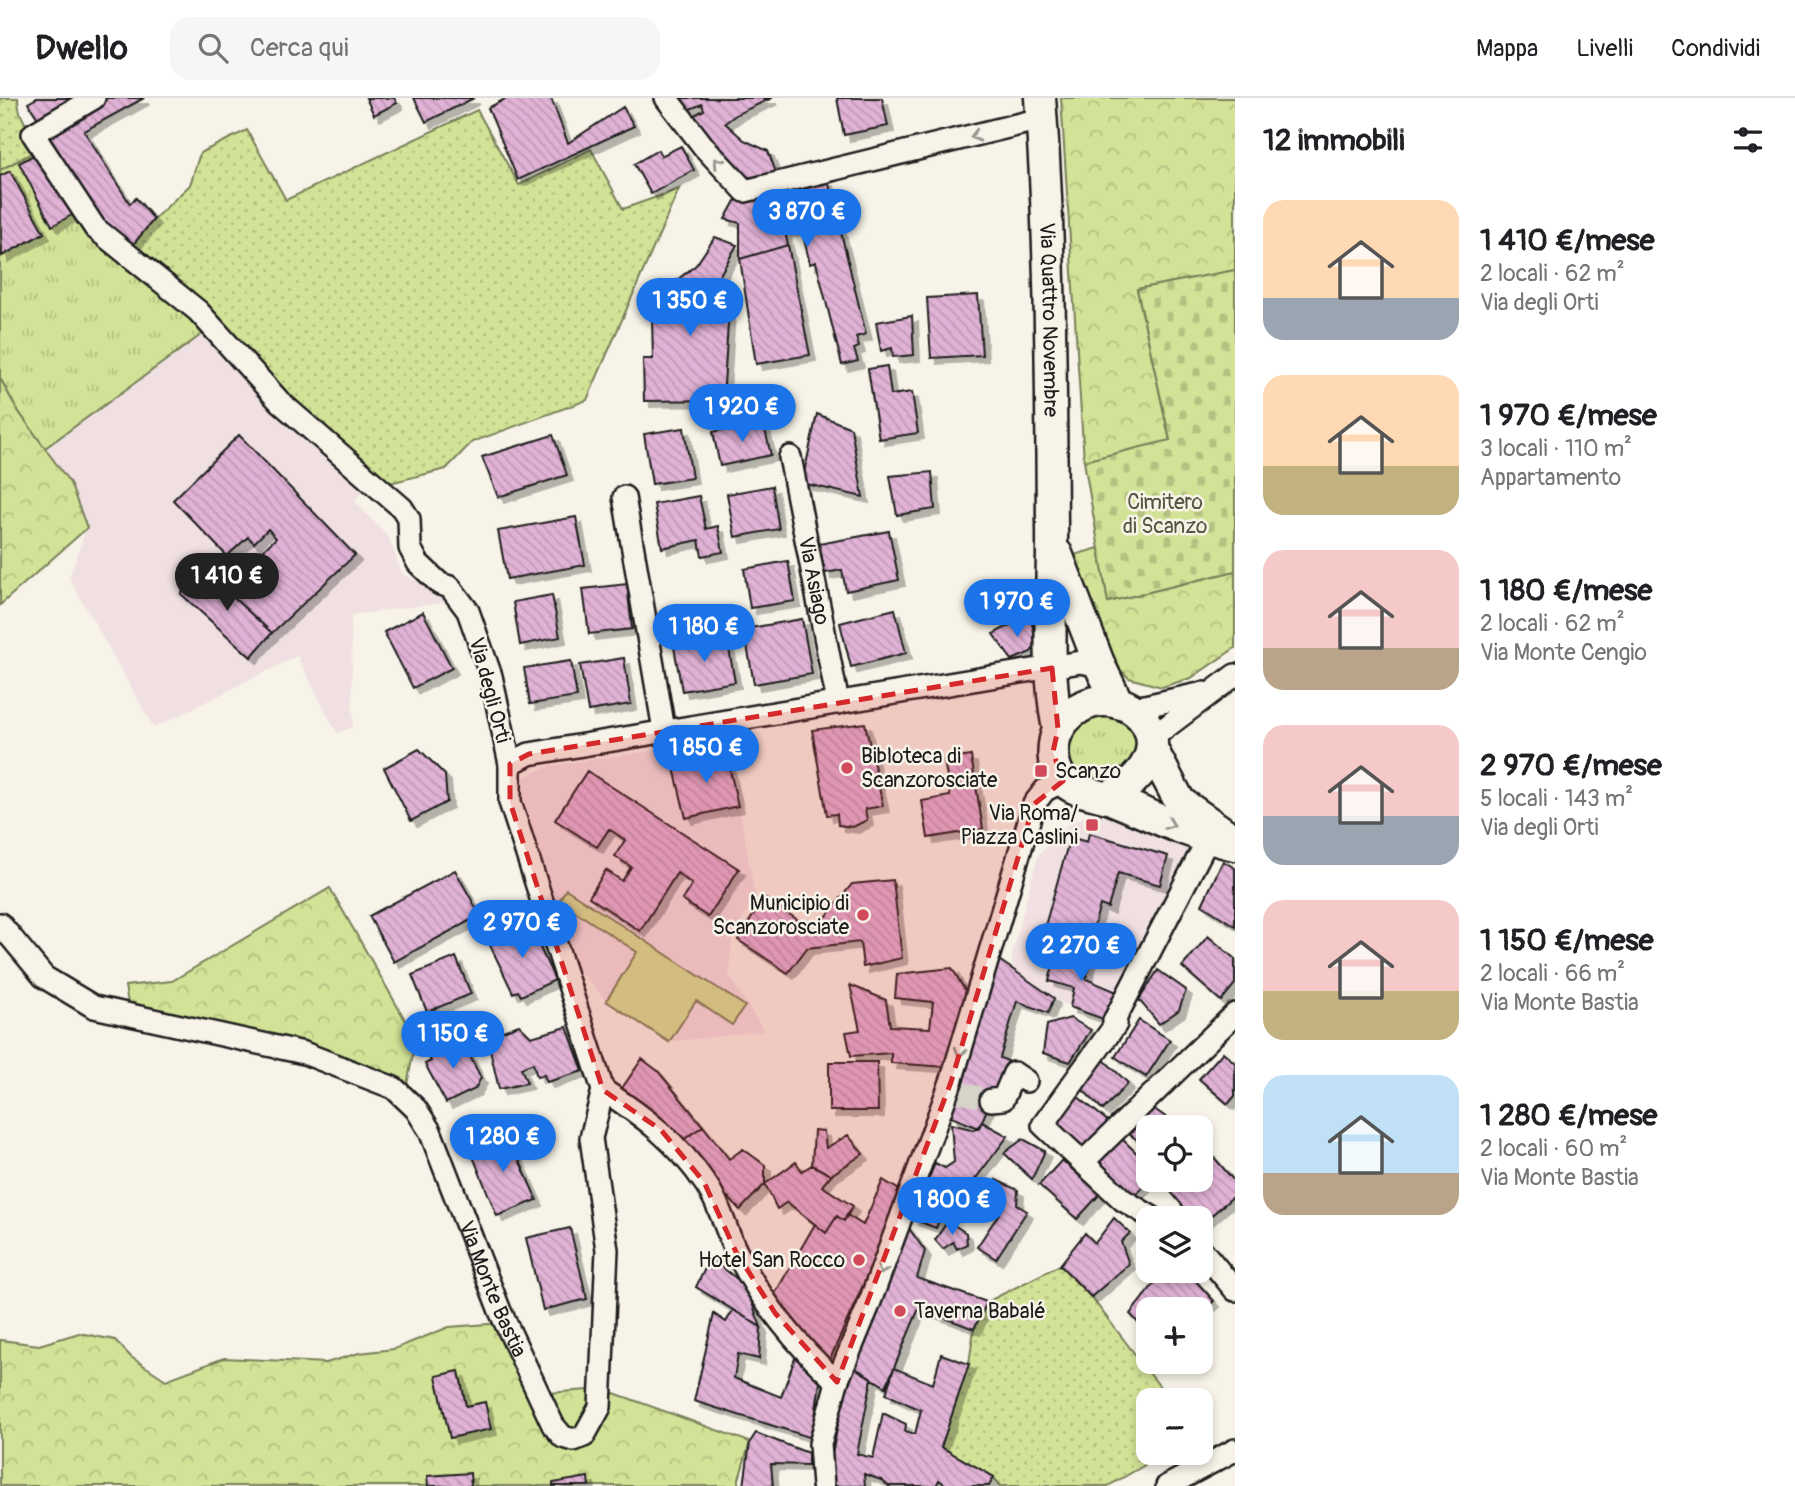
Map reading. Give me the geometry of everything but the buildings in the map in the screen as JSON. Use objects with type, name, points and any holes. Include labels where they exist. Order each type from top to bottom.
[{"type":"street","name":"Via degli Orti","points":[[93,98],[33,134],[95,228],[198,311],[280,402],[402,508],[409,519],[411,548],[418,563],[440,584],[450,587],[468,611],[491,676],[510,764],[510,802],[603,1090]]},
{"type":"street","points":[[666,98],[704,147],[746,191],[1040,108]]},
{"type":"street","name":"Via Quattro Novembre","points":[[1040,108],[1050,246],[1053,542],[1050,611],[1058,729]]},
{"type":"street","name":"Via Asiago","points":[[789,457],[838,704]]},
{"type":"street","points":[[624,496],[664,730]]},
{"type":"street","name":"Via Quattro Novembre","points":[[1053,542],[1100,666],[1124,706]]},
{"type":"street","points":[[510,764],[529,754],[664,730],[838,704],[1081,662],[1100,666]]},
{"type":"street","points":[[1107,797],[1137,779],[1153,744],[1209,692],[1235,676]]},
{"type":"street","points":[[1209,692],[1124,706],[1098,702],[1082,706],[1058,729],[1053,752],[1055,769],[1063,781],[1078,790],[1107,797],[1226,842]]},
{"type":"street","points":[[1124,706],[1153,744],[1180,802],[1226,842]]},
{"type":"street","points":[[822,1486],[820,1444],[836,1382],[955,1087],[979,986],[1034,804],[1045,790],[1063,781]]},
{"type":"street","points":[[1136,1209],[1043,1125],[1116,1024],[1114,1021],[1226,842]]},
{"type":"street","name":"Via Monte Bastia","points":[[0,924],[44,977],[94,1007],[304,1053],[394,1088],[416,1110],[430,1130],[514,1342],[553,1425],[563,1437],[574,1440],[584,1436],[600,1407],[607,1250],[591,1138],[603,1090]]},
{"type":"street","points":[[1083,1162],[1235,1014]]},
{"type":"street","points":[[991,1100],[1003,1099],[1014,1073],[1026,1080]]},
{"type":"street","points":[[603,1090],[661,1130],[704,1182],[716,1201],[736,1252],[775,1313],[812,1359],[836,1382]]},
{"type":"street","points":[[1213,1264],[1235,1290]]},
{"type":"street","points":[[1167,1486],[1235,1450]]},
{"type":"highlighted area","points":[[1052,668],[1058,729],[1053,752],[1063,781],[1034,804],[951,1082],[837,1382],[775,1313],[736,1252],[704,1182],[661,1130],[603,1090],[510,802],[510,764],[529,754]]},
{"type":"shaded area","points":[[212,327],[367,487],[354,501],[389,538],[402,574],[456,601],[351,615],[353,727],[337,733],[297,656],[154,728],[69,578],[87,527],[45,448]]},
{"type":"shaded area","points":[[728,740],[755,896],[732,939],[729,975],[764,1031],[669,1042],[606,1001],[567,957],[530,854],[517,780],[549,766]]},
{"type":"shaded area","points":[[1105,807],[1203,849],[1116,1024],[1070,1007],[1054,998],[1013,969],[1012,954],[1038,855],[1068,824]]},
{"type":"green space","points":[[0,98],[18,98],[20,113],[31,143],[30,154],[0,170]]},
{"type":"green space","points":[[1061,98],[1235,98],[1235,270],[1137,289],[1170,441],[1084,461]]},
{"type":"green space","points":[[477,110],[519,185],[591,149],[623,209],[679,189],[587,400],[472,442],[446,469],[386,484],[368,473],[132,246],[154,219],[190,185],[200,153],[247,130],[286,200]]},
{"type":"green space","points":[[33,134],[95,228],[212,327],[45,448],[16,408],[0,378],[0,170],[30,154]]},
{"type":"green space","name":"Cimitero di Scanzo","points":[[1235,270],[1235,571],[1108,602],[1084,461],[1170,440],[1137,289]]},
{"type":"green space","points":[[0,378],[16,408],[70,483],[87,528],[0,605]]},
{"type":"green space","points":[[1099,548],[1108,602],[1235,571],[1235,648],[1191,678],[1162,687],[1129,678],[1105,655],[1067,557]]},
{"type":"green space","points":[[1115,715],[1134,730],[1140,753],[1115,783],[1084,780],[1071,765],[1068,757],[1073,734],[1084,718]]},
{"type":"green space","points":[[330,888],[416,1039],[405,1095],[355,1085],[298,1063],[132,1027],[125,986],[172,981]]},
{"type":"green space","points":[[566,889],[745,1006],[732,1025],[696,1001],[669,1042],[606,1001],[637,952],[559,901]]},
{"type":"green space","points":[[1060,1265],[1091,1297],[1136,1356],[1136,1374],[1150,1374],[1161,1388],[1136,1388],[1136,1465],[1145,1465],[1108,1486],[999,1486],[994,1477],[941,1447],[969,1364],[974,1329],[987,1302]]},
{"type":"green space","points":[[502,1323],[534,1394],[603,1389],[750,1442],[737,1486],[0,1486],[0,1340],[39,1345],[79,1333],[115,1340],[131,1357],[166,1380],[224,1358],[326,1363],[359,1353],[394,1349],[449,1327]]},
{"type":"tunnel","points":[[959,1092],[991,1100]]},
{"type":"place","name":"Bibloteca di Scanzorosciate","points":[[847,768]]},
{"type":"place","name":"Scanzo","points":[[1041,771]]},
{"type":"place","name":"Via Roma/ Piazza Caslini","points":[[1092,825]]},
{"type":"place","name":"Municipio di Scanzorosciate","points":[[863,915]]},
{"type":"place","name":"Hotel San Rocco","points":[[859,1260]]},
{"type":"place","name":"Taverna Babalé","points":[[900,1311]]}]
